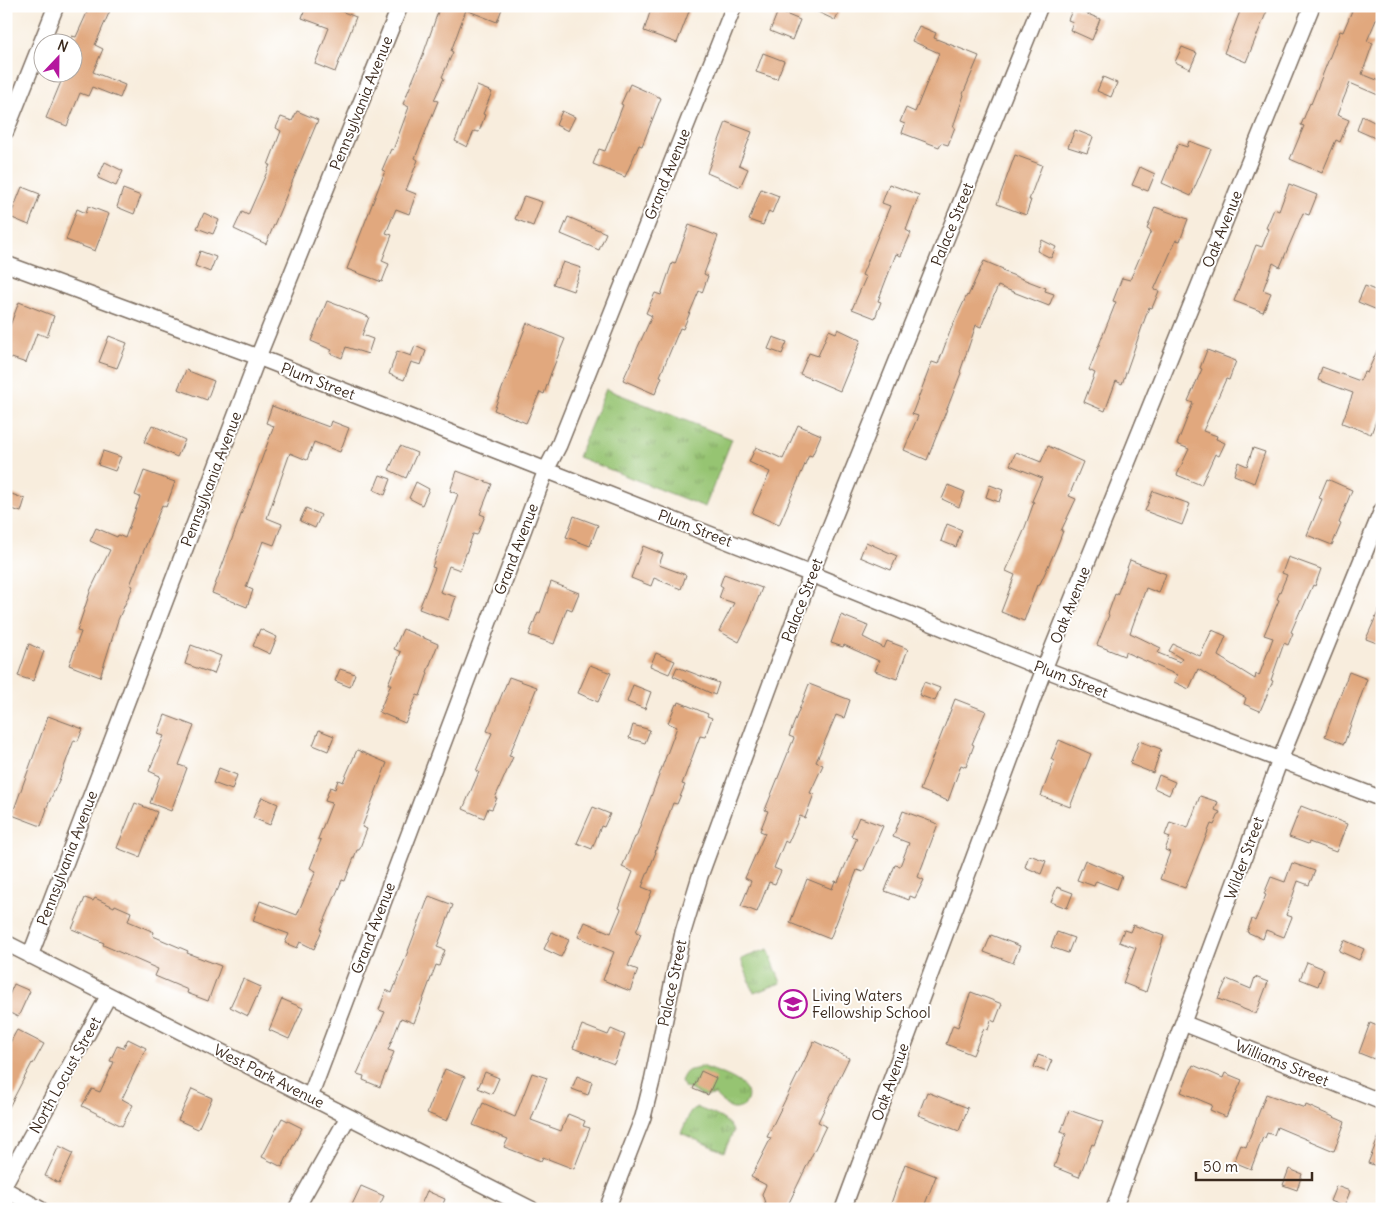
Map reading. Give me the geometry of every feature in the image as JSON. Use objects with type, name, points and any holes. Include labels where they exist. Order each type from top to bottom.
[{"type":"street","points":[[6,131],[56,6]]},
{"type":"street","name":"Pennsylvania Avenue","points":[[30,956],[258,357],[400,6]]},
{"type":"street","name":"Grand Avenue","points":[[310,1097],[546,470],[559,445],[734,6]]},
{"type":"street","name":"Palace Street","points":[[607,1209],[643,1117],[683,932],[700,876],[811,574],[1040,6]]},
{"type":"street","name":"Oak Avenue","points":[[843,1209],[1044,669],[1312,6]]},
{"type":"street","name":"Plum Street","points":[[6,264],[258,357],[811,574],[1044,669],[1382,799]]},
{"type":"street","name":"Wilder Street","points":[[1114,1209],[1280,760],[1380,517]]},
{"type":"street","name":"West Park Avenue","points":[[6,943],[531,1209]]},
{"type":"street","name":"North Locust Street","points":[[6,1181],[110,995]]},
{"type":"street","name":"Williams Street","points":[[1183,1023],[1382,1102]]},
{"type":"street","points":[[296,1209],[348,1117]]},
{"type":"street","points":[[6,1190],[40,1209]]},
{"type":"green space","points":[[606,389],[732,439],[705,507],[578,457]]},
{"type":"green space","points":[[768,949],[781,983],[754,993],[741,959]]},
{"type":"green space","points":[[702,1066],[727,1076],[742,1085],[747,1091],[748,1098],[744,1106],[735,1109],[731,1108],[715,1095],[703,1096],[685,1088],[681,1081],[686,1073]]},
{"type":"green space","points":[[696,1107],[723,1119],[731,1127],[733,1132],[724,1152],[681,1133],[690,1113]]},
{"type":"building","points":[[90,6],[112,6],[95,45],[103,49],[93,72],[125,85],[120,98],[92,87],[88,96],[80,93],[67,126],[46,118],[61,82],[82,82],[82,32],[78,32]]},
{"type":"building","points":[[306,6],[328,6],[356,17],[335,72],[315,64],[329,28],[302,18]]},
{"type":"building","points":[[440,6],[503,6],[497,22],[466,10],[451,51],[453,52],[442,77],[444,78],[434,100],[438,101],[415,158],[418,160],[406,190],[416,194],[409,214],[396,209],[386,233],[392,235],[382,261],[389,264],[382,282],[347,269],[385,171],[382,170],[391,149],[393,150],[409,107],[403,104]]},
{"type":"building","points":[[652,6],[691,6],[677,43],[644,31]]},
{"type":"building","points":[[805,6],[842,6],[835,20]]},
{"type":"building","points":[[1242,6],[1269,6],[1246,62],[1224,53]]},
{"type":"building","points":[[1354,6],[1382,6],[1367,41],[1373,43],[1362,74],[1382,82],[1382,88],[1378,95],[1350,83],[1337,115],[1349,120],[1340,142],[1336,140],[1322,173],[1290,159],[1304,126],[1301,125],[1340,31],[1343,32]]},
{"type":"building","points":[[1073,8],[1100,19],[1092,40],[1070,30],[1073,22],[1068,20]]},
{"type":"building","points":[[778,11],[800,20],[792,40],[770,31]]},
{"type":"building","points":[[919,26],[936,33],[934,38],[979,56],[963,94],[953,127],[955,127],[948,145],[941,143],[939,147],[902,133],[905,124],[900,122],[906,108],[915,112],[939,53],[912,41]]},
{"type":"building","points":[[1182,47],[1197,53],[1190,69],[1175,62]]},
{"type":"building","points":[[763,53],[784,61],[777,79],[756,72]]},
{"type":"building","points":[[1103,77],[1117,83],[1111,97],[1097,91]]},
{"type":"building","points":[[630,84],[661,98],[642,146],[639,145],[625,177],[593,164],[599,149],[605,151]]},
{"type":"building","points":[[477,86],[492,92],[483,114],[485,115],[479,132],[474,131],[467,147],[455,141]]},
{"type":"building","points":[[297,111],[318,120],[266,244],[234,229],[242,212],[248,215],[270,165],[268,165],[281,131],[276,128],[281,117],[292,121]]},
{"type":"building","points":[[562,111],[575,117],[568,131],[556,125]]},
{"type":"building","points":[[1362,116],[1380,125],[1375,138],[1357,130]]},
{"type":"building","points":[[726,122],[752,132],[739,165],[748,169],[740,187],[707,173]]},
{"type":"building","points":[[1075,130],[1093,137],[1087,153],[1068,147]]},
{"type":"building","points":[[1189,141],[1211,149],[1191,196],[1162,183],[1178,144],[1187,147]]},
{"type":"building","points":[[1015,155],[1042,165],[1029,200],[1031,200],[1026,215],[997,204]]},
{"type":"building","points":[[105,162],[123,171],[116,186],[98,178]]},
{"type":"building","points":[[1140,167],[1155,174],[1148,191],[1132,185]]},
{"type":"building","points":[[889,184],[919,195],[906,230],[911,233],[901,256],[896,254],[878,301],[881,302],[875,318],[852,309],[866,277],[862,275],[890,206],[882,203]]},
{"type":"building","points":[[1289,184],[1317,195],[1309,215],[1303,213],[1280,267],[1273,263],[1263,290],[1271,293],[1263,312],[1234,301],[1256,245],[1262,247],[1269,229],[1266,228],[1274,209],[1279,211]]},
{"type":"building","points":[[22,187],[40,194],[29,225],[10,217]]},
{"type":"building","points":[[123,189],[141,196],[134,214],[117,207]]},
{"type":"building","points":[[761,189],[779,196],[772,213],[769,211],[763,225],[749,220]]},
{"type":"building","points":[[524,196],[542,202],[533,226],[515,219]]},
{"type":"building","points":[[88,206],[109,214],[95,251],[66,240],[77,209],[86,213]]},
{"type":"building","points":[[1155,207],[1188,219],[1180,241],[1176,240],[1154,290],[1159,291],[1152,308],[1149,307],[1122,384],[1116,381],[1105,411],[1084,402],[1095,373],[1089,370],[1116,302],[1113,301],[1122,278],[1130,280],[1151,231],[1147,229]]},
{"type":"building","points":[[204,213],[219,220],[213,234],[197,228]]},
{"type":"building","points":[[568,217],[606,233],[599,250],[561,234]]},
{"type":"building","points":[[689,225],[718,236],[704,274],[708,276],[702,293],[699,291],[683,329],[680,328],[660,376],[662,377],[655,394],[623,380],[652,316],[646,313],[655,293],[661,295],[672,263],[675,264]]},
{"type":"building","points":[[1042,240],[1056,247],[1051,258],[1037,251]]},
{"type":"building","points":[[200,251],[216,257],[210,272],[195,266]]},
{"type":"building","points":[[984,261],[1003,269],[1002,271],[1046,288],[1045,291],[1054,294],[1049,306],[998,286],[981,327],[976,325],[961,373],[927,460],[904,450],[918,416],[912,414],[932,362],[938,364],[951,329]]},
{"type":"building","points":[[563,262],[581,268],[573,291],[553,284]]},
{"type":"building","points":[[1365,286],[1382,293],[1382,312],[1358,302]]},
{"type":"building","points":[[327,301],[369,317],[362,335],[373,339],[368,354],[346,347],[342,358],[330,353],[332,350],[311,341]]},
{"type":"building","points":[[19,302],[54,316],[47,337],[37,333],[26,363],[6,356],[6,336]]},
{"type":"building","points":[[527,323],[565,339],[544,394],[540,392],[526,423],[494,410]]},
{"type":"building","points":[[838,329],[861,340],[840,391],[800,374],[809,353],[818,356],[829,330],[836,333]]},
{"type":"building","points":[[109,336],[127,343],[117,368],[99,362]]},
{"type":"building","points":[[773,337],[787,342],[782,354],[768,349]]},
{"type":"building","points":[[1382,340],[1382,405],[1371,434],[1342,423],[1353,393],[1318,380],[1322,367],[1360,381],[1364,372],[1367,373]]},
{"type":"building","points":[[415,346],[426,351],[421,365],[411,362],[404,380],[389,374],[397,351],[411,356]]},
{"type":"building","points":[[1207,350],[1236,361],[1229,380],[1226,379],[1203,431],[1217,436],[1216,439],[1225,443],[1219,456],[1215,454],[1201,485],[1177,475],[1189,449],[1177,444],[1193,403],[1188,401],[1202,369],[1200,368]]},
{"type":"building","points":[[186,370],[214,381],[207,400],[178,389]]},
{"type":"building","points":[[272,406],[329,427],[331,421],[349,428],[340,452],[314,442],[307,460],[290,453],[267,518],[282,524],[274,545],[263,541],[246,587],[253,590],[247,607],[212,593],[274,426],[266,423]]},
{"type":"building","points":[[152,425],[185,440],[177,457],[144,442]]},
{"type":"building","points":[[798,425],[821,435],[812,456],[809,455],[779,525],[752,513],[770,472],[749,462],[756,447],[783,459]]},
{"type":"building","points":[[400,446],[417,453],[406,478],[389,470]]},
{"type":"building","points":[[1048,446],[1083,462],[1069,496],[1076,499],[1061,531],[1063,531],[1056,549],[1039,586],[1037,585],[1024,621],[1001,612],[1015,575],[1006,571],[1023,533],[1034,502],[1032,501],[1042,478],[1010,465],[1016,452],[1041,462]]},
{"type":"building","points":[[1253,448],[1265,452],[1254,483],[1234,475],[1238,462],[1247,466]]},
{"type":"building","points":[[103,451],[121,457],[115,471],[98,465]]},
{"type":"building","points":[[144,471],[175,482],[166,507],[162,505],[130,585],[133,586],[118,620],[100,677],[69,665],[81,632],[77,631],[91,589],[110,550],[90,541],[96,528],[117,537],[118,535],[125,538],[140,497],[135,495]]},
{"type":"building","points":[[457,471],[492,484],[480,514],[485,516],[477,535],[473,534],[460,570],[449,566],[440,592],[456,597],[448,620],[419,609],[435,568],[432,567],[458,494],[450,491]]},
{"type":"building","points":[[380,475],[391,479],[385,495],[374,490]]},
{"type":"building","points":[[1327,479],[1352,490],[1332,545],[1307,535],[1322,499],[1319,498]]},
{"type":"building","points":[[416,482],[429,489],[422,505],[409,498]]},
{"type":"building","points":[[948,485],[965,492],[959,507],[942,499]]},
{"type":"building","points":[[990,485],[1003,490],[999,502],[986,497]]},
{"type":"building","points":[[1153,491],[1190,504],[1182,525],[1145,511]]},
{"type":"building","points":[[9,493],[25,499],[21,512],[6,507]]},
{"type":"building","points":[[306,508],[321,515],[315,528],[300,521]]},
{"type":"building","points":[[574,516],[598,525],[590,546],[566,537]]},
{"type":"building","points":[[947,524],[962,530],[956,547],[941,541]]},
{"type":"building","points":[[866,542],[897,556],[891,570],[860,557]]},
{"type":"building","points":[[643,546],[663,554],[659,565],[686,575],[681,589],[654,578],[651,586],[631,578]]},
{"type":"building","points":[[1288,557],[1321,569],[1315,586],[1313,585],[1291,632],[1293,633],[1288,645],[1284,643],[1271,680],[1273,681],[1260,711],[1244,704],[1246,698],[1198,669],[1189,689],[1174,682],[1177,675],[1125,652],[1124,656],[1097,645],[1115,594],[1117,595],[1130,560],[1166,574],[1159,593],[1146,588],[1130,633],[1161,648],[1158,653],[1180,662],[1182,659],[1169,651],[1173,644],[1200,656],[1212,630],[1226,636],[1218,656],[1255,679],[1256,674],[1259,676],[1273,638],[1264,635],[1287,575],[1282,573]]},
{"type":"building","points":[[724,574],[762,588],[739,642],[719,631],[734,603],[719,598],[723,587],[720,585]]},
{"type":"building","points":[[551,582],[579,593],[572,610],[567,608],[554,644],[529,635],[538,612],[540,613]]},
{"type":"building","points":[[1382,603],[1382,645],[1366,639]]},
{"type":"building","points":[[841,615],[868,626],[863,637],[884,648],[887,641],[908,649],[897,679],[875,671],[879,661],[844,645],[843,647],[831,643]]},
{"type":"building","points":[[260,629],[277,637],[270,654],[253,646]]},
{"type":"building","points":[[403,629],[438,644],[420,696],[417,695],[405,723],[379,712],[391,684],[388,684],[401,652],[394,649]]},
{"type":"building","points":[[29,644],[44,651],[33,681],[18,676]]},
{"type":"building","points":[[191,645],[221,656],[214,674],[185,664]]},
{"type":"building","points":[[656,653],[675,661],[669,674],[650,666]]},
{"type":"building","points":[[590,665],[611,673],[598,702],[578,693]]},
{"type":"building","points":[[677,667],[719,683],[715,695],[673,676]]},
{"type":"building","points":[[340,669],[355,674],[350,687],[335,681]]},
{"type":"building","points":[[1349,672],[1367,679],[1344,744],[1325,736]]},
{"type":"building","points":[[509,677],[537,687],[509,756],[513,757],[495,798],[497,798],[492,809],[488,808],[484,818],[463,809],[479,772],[476,771],[492,733],[487,731]]},
{"type":"building","points":[[924,682],[940,688],[935,701],[919,695]]},
{"type":"building","points":[[809,684],[850,700],[844,718],[836,715],[816,762],[823,765],[810,793],[814,794],[805,818],[800,816],[788,843],[785,841],[774,868],[781,871],[775,884],[769,882],[757,912],[741,906],[751,881],[745,878],[765,833],[760,831],[768,811],[765,810],[794,738],[789,736]]},
{"type":"building","points":[[633,685],[651,692],[645,709],[627,702]]},
{"type":"building","points":[[955,699],[986,711],[972,744],[974,745],[966,767],[961,765],[948,801],[920,790]]},
{"type":"building","points":[[679,702],[708,714],[707,716],[712,718],[705,737],[700,736],[682,784],[685,785],[677,804],[673,803],[642,887],[652,891],[636,932],[641,934],[628,966],[638,970],[630,991],[603,980],[614,952],[578,937],[585,922],[611,933],[633,872],[622,867],[636,837],[677,727],[668,723],[676,704],[678,705]]},
{"type":"building","points":[[165,715],[194,726],[179,765],[187,768],[171,811],[150,803],[160,776],[149,771],[164,736],[158,734]]},
{"type":"building","points":[[48,716],[83,729],[78,741],[74,740],[41,826],[12,815]]},
{"type":"building","points":[[633,725],[650,730],[645,743],[629,738]]},
{"type":"building","points":[[319,730],[334,736],[328,751],[313,745]]},
{"type":"building","points":[[1059,740],[1091,754],[1070,807],[1041,796],[1054,761],[1051,759]]},
{"type":"building","points":[[1139,741],[1161,749],[1153,773],[1130,764]]},
{"type":"building","points":[[357,750],[387,763],[362,827],[367,829],[345,881],[342,880],[314,949],[300,942],[297,948],[285,943],[289,934],[253,921],[260,901],[297,915],[316,871],[310,868],[321,840],[318,839],[332,803],[325,801],[330,787],[335,789],[338,780],[343,782]]},
{"type":"building","points":[[219,768],[237,775],[232,790],[213,783]]},
{"type":"building","points":[[1159,775],[1175,782],[1169,795],[1154,788]]},
{"type":"building","points":[[1200,796],[1218,802],[1215,810],[1220,812],[1214,825],[1211,824],[1185,888],[1160,879],[1170,852],[1165,850],[1170,837],[1165,835],[1170,822],[1188,828]]},
{"type":"building","points":[[262,797],[278,804],[270,825],[253,818]]},
{"type":"building","points":[[135,803],[157,812],[140,857],[117,848]]},
{"type":"building","points":[[1301,806],[1347,824],[1336,852],[1289,837]]},
{"type":"building","points":[[593,807],[610,814],[604,827],[601,826],[592,849],[577,843]]},
{"type":"building","points":[[903,811],[938,824],[918,877],[924,880],[915,898],[910,896],[909,900],[885,891],[895,865],[900,866],[909,843],[893,837]]},
{"type":"building","points":[[859,817],[883,826],[863,872],[857,870],[830,939],[790,923],[807,879],[832,889],[835,881],[838,882],[857,838],[851,836]]},
{"type":"building","points":[[1029,855],[1046,861],[1041,874],[1025,867]]},
{"type":"building","points":[[1085,860],[1122,876],[1117,889],[1096,881],[1094,886],[1077,880]]},
{"type":"building","points":[[1292,863],[1315,871],[1309,885],[1298,881],[1286,915],[1292,917],[1284,937],[1266,930],[1263,939],[1247,932],[1252,919],[1255,921],[1271,877],[1285,882]]},
{"type":"building","points":[[1057,887],[1073,893],[1067,908],[1051,902]]},
{"type":"building","points":[[429,896],[453,905],[437,947],[445,950],[439,966],[436,965],[414,1023],[401,1018],[388,1050],[394,1052],[380,1087],[363,1080],[364,1076],[357,1074],[385,1012],[379,1010],[386,990],[392,993]]},
{"type":"building","points":[[85,898],[93,901],[95,898],[114,907],[115,905],[131,912],[128,921],[154,932],[153,936],[188,951],[187,953],[221,966],[208,1001],[187,993],[188,990],[155,976],[158,969],[72,929]]},
{"type":"building","points":[[1133,925],[1164,936],[1146,992],[1123,983],[1136,948],[1119,942],[1124,930],[1130,932]]},
{"type":"building","points":[[552,932],[569,940],[561,957],[544,949]]},
{"type":"building","points":[[1057,932],[1074,938],[1068,953],[1051,947]]},
{"type":"building","points":[[991,935],[1020,946],[1013,963],[984,952]]},
{"type":"building","points":[[1344,940],[1364,949],[1359,960],[1339,951]]},
{"type":"building","points":[[1307,962],[1324,969],[1318,986],[1300,979]]},
{"type":"building","points":[[1255,977],[1268,982],[1256,1014],[1218,999],[1227,979],[1251,989]]},
{"type":"building","points":[[243,979],[261,987],[248,1016],[230,1007]]},
{"type":"building","points":[[14,984],[30,991],[18,1017],[6,1011],[6,1002]]},
{"type":"building","points":[[971,992],[1002,1004],[995,1022],[991,1020],[988,1030],[984,1028],[973,1055],[946,1044],[953,1025],[958,1027]]},
{"type":"building","points":[[282,999],[303,1008],[289,1039],[269,1030]]},
{"type":"building","points":[[1370,1023],[1382,1028],[1382,1038],[1374,1059],[1359,1053]]},
{"type":"building","points":[[582,1025],[608,1035],[611,1029],[625,1035],[614,1064],[573,1048]]},
{"type":"building","points":[[17,1030],[44,1044],[6,1113],[6,1050]]},
{"type":"building","points":[[128,1039],[146,1048],[122,1099],[133,1105],[122,1126],[82,1106],[92,1089],[100,1092],[114,1062],[110,1061],[117,1046],[123,1048]]},
{"type":"building","points":[[814,1041],[849,1058],[818,1122],[826,1126],[786,1209],[767,1209],[762,1194],[766,1185],[751,1177],[771,1138],[767,1137]]},
{"type":"building","points":[[1038,1055],[1052,1060],[1047,1072],[1034,1067]]},
{"type":"building","points":[[1193,1065],[1223,1078],[1225,1073],[1242,1080],[1226,1117],[1210,1110],[1212,1105],[1181,1092]]},
{"type":"building","points":[[445,1069],[465,1077],[447,1121],[427,1113]]},
{"type":"building","points":[[701,1071],[716,1078],[708,1095],[693,1089]]},
{"type":"building","points":[[485,1072],[499,1078],[492,1094],[478,1088]]},
{"type":"building","points":[[532,1073],[547,1078],[531,1120],[561,1131],[568,1114],[585,1121],[583,1126],[590,1128],[574,1169],[543,1157],[541,1161],[504,1147],[508,1139],[473,1125],[483,1103],[515,1117]]},
{"type":"building","points":[[577,1076],[592,1082],[588,1095],[572,1089]]},
{"type":"building","points":[[192,1089],[212,1098],[198,1129],[178,1120]]},
{"type":"building","points":[[927,1092],[968,1108],[959,1131],[918,1115]]},
{"type":"building","points":[[1266,1094],[1305,1108],[1306,1105],[1345,1122],[1334,1151],[1277,1127],[1274,1135],[1267,1133],[1265,1138],[1263,1137],[1251,1169],[1234,1162],[1241,1145],[1246,1147]]},
{"type":"building","points":[[1069,1110],[1103,1122],[1079,1177],[1054,1167],[1066,1134],[1061,1132]]},
{"type":"building","points":[[282,1118],[302,1128],[282,1167],[262,1157]]},
{"type":"building","points":[[1382,1129],[1382,1168],[1368,1163]]},
{"type":"building","points":[[59,1146],[73,1153],[59,1183],[45,1176]]},
{"type":"building","points":[[905,1164],[936,1176],[923,1209],[889,1209]]},
{"type":"building","points":[[1289,1169],[1302,1174],[1297,1190],[1283,1185]]},
{"type":"building","points":[[361,1186],[384,1196],[378,1209],[350,1209]]},
{"type":"building","points":[[1336,1186],[1350,1191],[1344,1207],[1330,1201]]},
{"type":"building","points":[[427,1191],[445,1199],[441,1209],[419,1209]]},
{"type":"place","name":"Living Waters Fellowship School","points":[[793,1004]]}]
